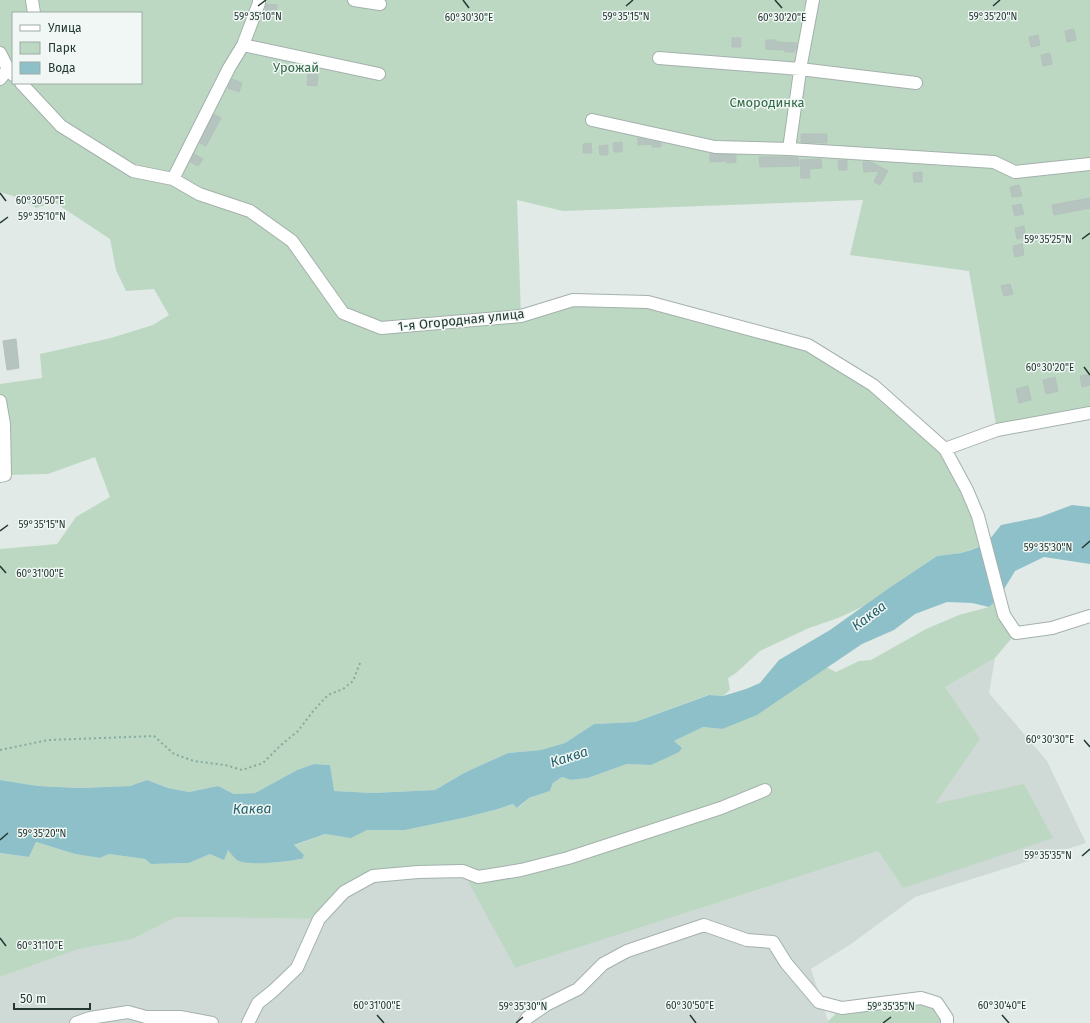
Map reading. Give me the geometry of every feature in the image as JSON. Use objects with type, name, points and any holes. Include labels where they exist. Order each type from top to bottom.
[{"type":"street","points":[[32,0],[34,12]]},
{"type":"street","points":[[173,179],[229,68],[243,45],[259,0]]},
{"type":"street","points":[[354,0],[380,4]]},
{"type":"street","points":[[789,149],[800,68],[813,0]]},
{"type":"street","points":[[243,45],[379,74]]},
{"type":"street","points":[[0,53],[10,72],[0,79]]},
{"type":"street","points":[[659,58],[800,68],[916,83]]},
{"type":"street","name":"1-я Огородная улица","points":[[22,84],[61,126],[133,171],[173,179],[199,194],[250,211],[292,241],[343,313],[381,328],[521,316],[573,300],[648,302],[808,345],[872,385],[945,449],[968,490],[978,516],[1004,615],[1016,633],[1052,628],[1090,616]]},
{"type":"street","points":[[592,120],[715,147],[789,149],[994,162],[1015,172],[1090,164]]},
{"type":"street","points":[[0,401],[4,424],[5,475],[0,476]]},
{"type":"street","points":[[945,449],[997,430],[1090,413]]},
{"type":"street","points":[[248,1023],[258,1003],[297,968],[319,919],[344,892],[374,876],[418,872],[463,872],[478,877],[521,870],[568,858],[721,808],[765,790]]},
{"type":"street","points":[[524,1023],[527,1018],[546,1005],[578,989],[603,964],[627,951],[704,925],[747,940],[773,942],[786,964],[819,1002],[842,1008],[921,998],[937,1003],[948,1023]]},
{"type":"street","points":[[76,1023],[90,1018],[128,1012],[146,1017],[180,1017],[212,1023]]},
{"type":"path","points":[[0,750],[48,740],[154,736],[174,754],[194,761],[225,765],[242,770],[263,763],[298,731],[328,695],[343,689],[353,681],[360,663]]},
{"type":"shaded area","points":[[995,658],[989,693],[1047,761],[1086,843],[915,897],[851,944],[811,969],[828,1021],[826,1023],[0,1023],[0,977],[79,949],[133,939],[176,917],[319,919],[373,876],[463,871],[515,968],[878,851],[903,888],[1024,785],[935,805],[945,687]]},
{"type":"green space","points":[[0,0],[1090,0],[1090,413],[997,430],[969,271],[850,255],[863,200],[563,211],[517,200],[521,316],[573,300],[648,302],[808,345],[873,385],[945,449],[986,544],[961,553],[937,556],[864,606],[838,618],[809,628],[760,651],[736,673],[728,678],[730,690],[723,696],[708,695],[635,722],[594,724],[565,743],[541,750],[508,753],[464,773],[435,790],[373,793],[333,791],[330,765],[314,764],[297,770],[255,793],[234,794],[218,786],[189,792],[168,788],[147,780],[130,786],[80,788],[38,786],[0,780],[0,549],[57,544],[76,517],[110,497],[95,457],[48,474],[5,475],[0,384],[42,378],[40,354],[111,338],[153,325],[169,315],[154,289],[126,291],[116,270],[110,239],[54,202],[36,208],[23,199],[0,192]]},
{"type":"green space","points":[[998,599],[1016,633],[995,658],[945,687],[980,739],[935,804],[1024,784],[1053,838],[903,888],[878,851],[515,968],[463,872],[374,876],[319,919],[176,917],[133,939],[79,949],[0,977],[0,853],[29,857],[36,842],[75,854],[100,858],[109,854],[145,859],[151,864],[189,863],[210,854],[228,850],[249,863],[281,862],[302,859],[293,846],[325,834],[351,837],[367,830],[405,830],[463,818],[514,804],[518,808],[529,798],[550,791],[553,783],[562,777],[571,780],[588,778],[627,764],[651,765],[674,741],[703,727],[722,729],[808,680],[826,667],[836,672],[859,661],[871,660],[926,629],[959,615],[989,607]]},
{"type":"green space","points":[[937,1003],[947,1023],[826,1023],[842,1008]]},
{"type":"water","name":"Каква","points":[[1072,505],[1090,507],[1090,564],[1044,557],[1015,571],[998,599],[989,607],[972,603],[947,602],[915,614],[894,630],[862,644],[757,715],[722,729],[703,727],[674,741],[682,748],[679,752],[651,765],[627,764],[588,778],[571,780],[562,777],[553,783],[550,791],[529,798],[517,808],[513,804],[463,818],[405,830],[367,830],[351,838],[325,834],[294,845],[304,855],[302,859],[296,860],[259,863],[243,862],[237,860],[228,850],[224,860],[210,854],[189,863],[151,864],[145,859],[109,854],[100,858],[75,854],[36,842],[29,857],[0,853],[0,780],[38,786],[80,788],[130,786],[147,780],[168,788],[189,792],[218,786],[234,794],[255,793],[297,770],[314,764],[330,765],[334,791],[373,793],[435,790],[464,773],[508,753],[541,750],[565,743],[594,724],[635,722],[709,695],[723,696],[760,683],[779,660],[830,630],[937,556],[961,553],[971,550],[986,544],[1001,525],[1040,517]]},
{"type":"building","points":[[266,4],[277,5],[276,16],[265,15]]},
{"type":"building","points":[[1074,29],[1076,40],[1067,42],[1065,31]]},
{"type":"building","points":[[1038,35],[1040,45],[1031,47],[1029,37]]},
{"type":"building","points":[[732,38],[741,38],[741,47],[732,47]]},
{"type":"building","points":[[766,40],[797,43],[796,50],[794,50],[794,52],[785,52],[785,50],[766,49]]},
{"type":"building","points":[[1050,53],[1052,64],[1043,66],[1041,55]]},
{"type":"building","points":[[308,71],[318,72],[317,86],[307,85]]},
{"type":"building","points":[[232,79],[242,83],[239,92],[228,88]]},
{"type":"building","points":[[214,114],[221,118],[206,146],[200,143]]},
{"type":"building","points":[[801,134],[827,134],[827,143],[801,142]]},
{"type":"building","points":[[638,138],[661,143],[661,147],[652,147],[652,144],[638,145]]},
{"type":"building","points":[[622,142],[622,152],[614,152],[613,143]]},
{"type":"building","points":[[591,143],[592,153],[583,153],[583,144]]},
{"type":"building","points":[[608,145],[608,155],[600,155],[599,146]]},
{"type":"building","points":[[194,154],[203,159],[198,166],[190,162]]},
{"type":"building","points":[[710,154],[736,155],[736,162],[710,162]]},
{"type":"building","points":[[759,157],[798,157],[799,166],[760,167]]},
{"type":"building","points":[[821,159],[822,168],[809,169],[810,178],[801,178],[800,160]]},
{"type":"building","points":[[847,160],[847,170],[839,170],[838,161]]},
{"type":"building","points":[[863,162],[871,162],[888,171],[880,185],[874,182],[879,171],[864,172]]},
{"type":"building","points":[[922,172],[922,182],[914,182],[913,173]]},
{"type":"building","points":[[1019,185],[1022,196],[1012,197],[1010,187]]},
{"type":"building","points":[[1090,198],[1090,208],[1054,215],[1052,205]]},
{"type":"building","points":[[1021,204],[1024,214],[1015,216],[1012,206]]},
{"type":"building","points":[[1024,226],[1026,237],[1017,239],[1015,228]]},
{"type":"building","points":[[1022,244],[1024,255],[1015,257],[1013,246]]},
{"type":"building","points":[[1010,284],[1013,294],[1004,296],[1001,286]]},
{"type":"building","points":[[16,339],[19,368],[7,370],[3,341]]},
{"type":"building","points":[[1090,374],[1090,385],[1082,387],[1080,376]]},
{"type":"building","points":[[1055,377],[1058,391],[1046,394],[1043,380]]},
{"type":"building","points":[[1028,386],[1031,400],[1019,403],[1016,389]]},
{"type":"park label","name":"Урожай","points":[[296,67]]},
{"type":"park label","name":"Смородинка","points":[[767,102]]}]
